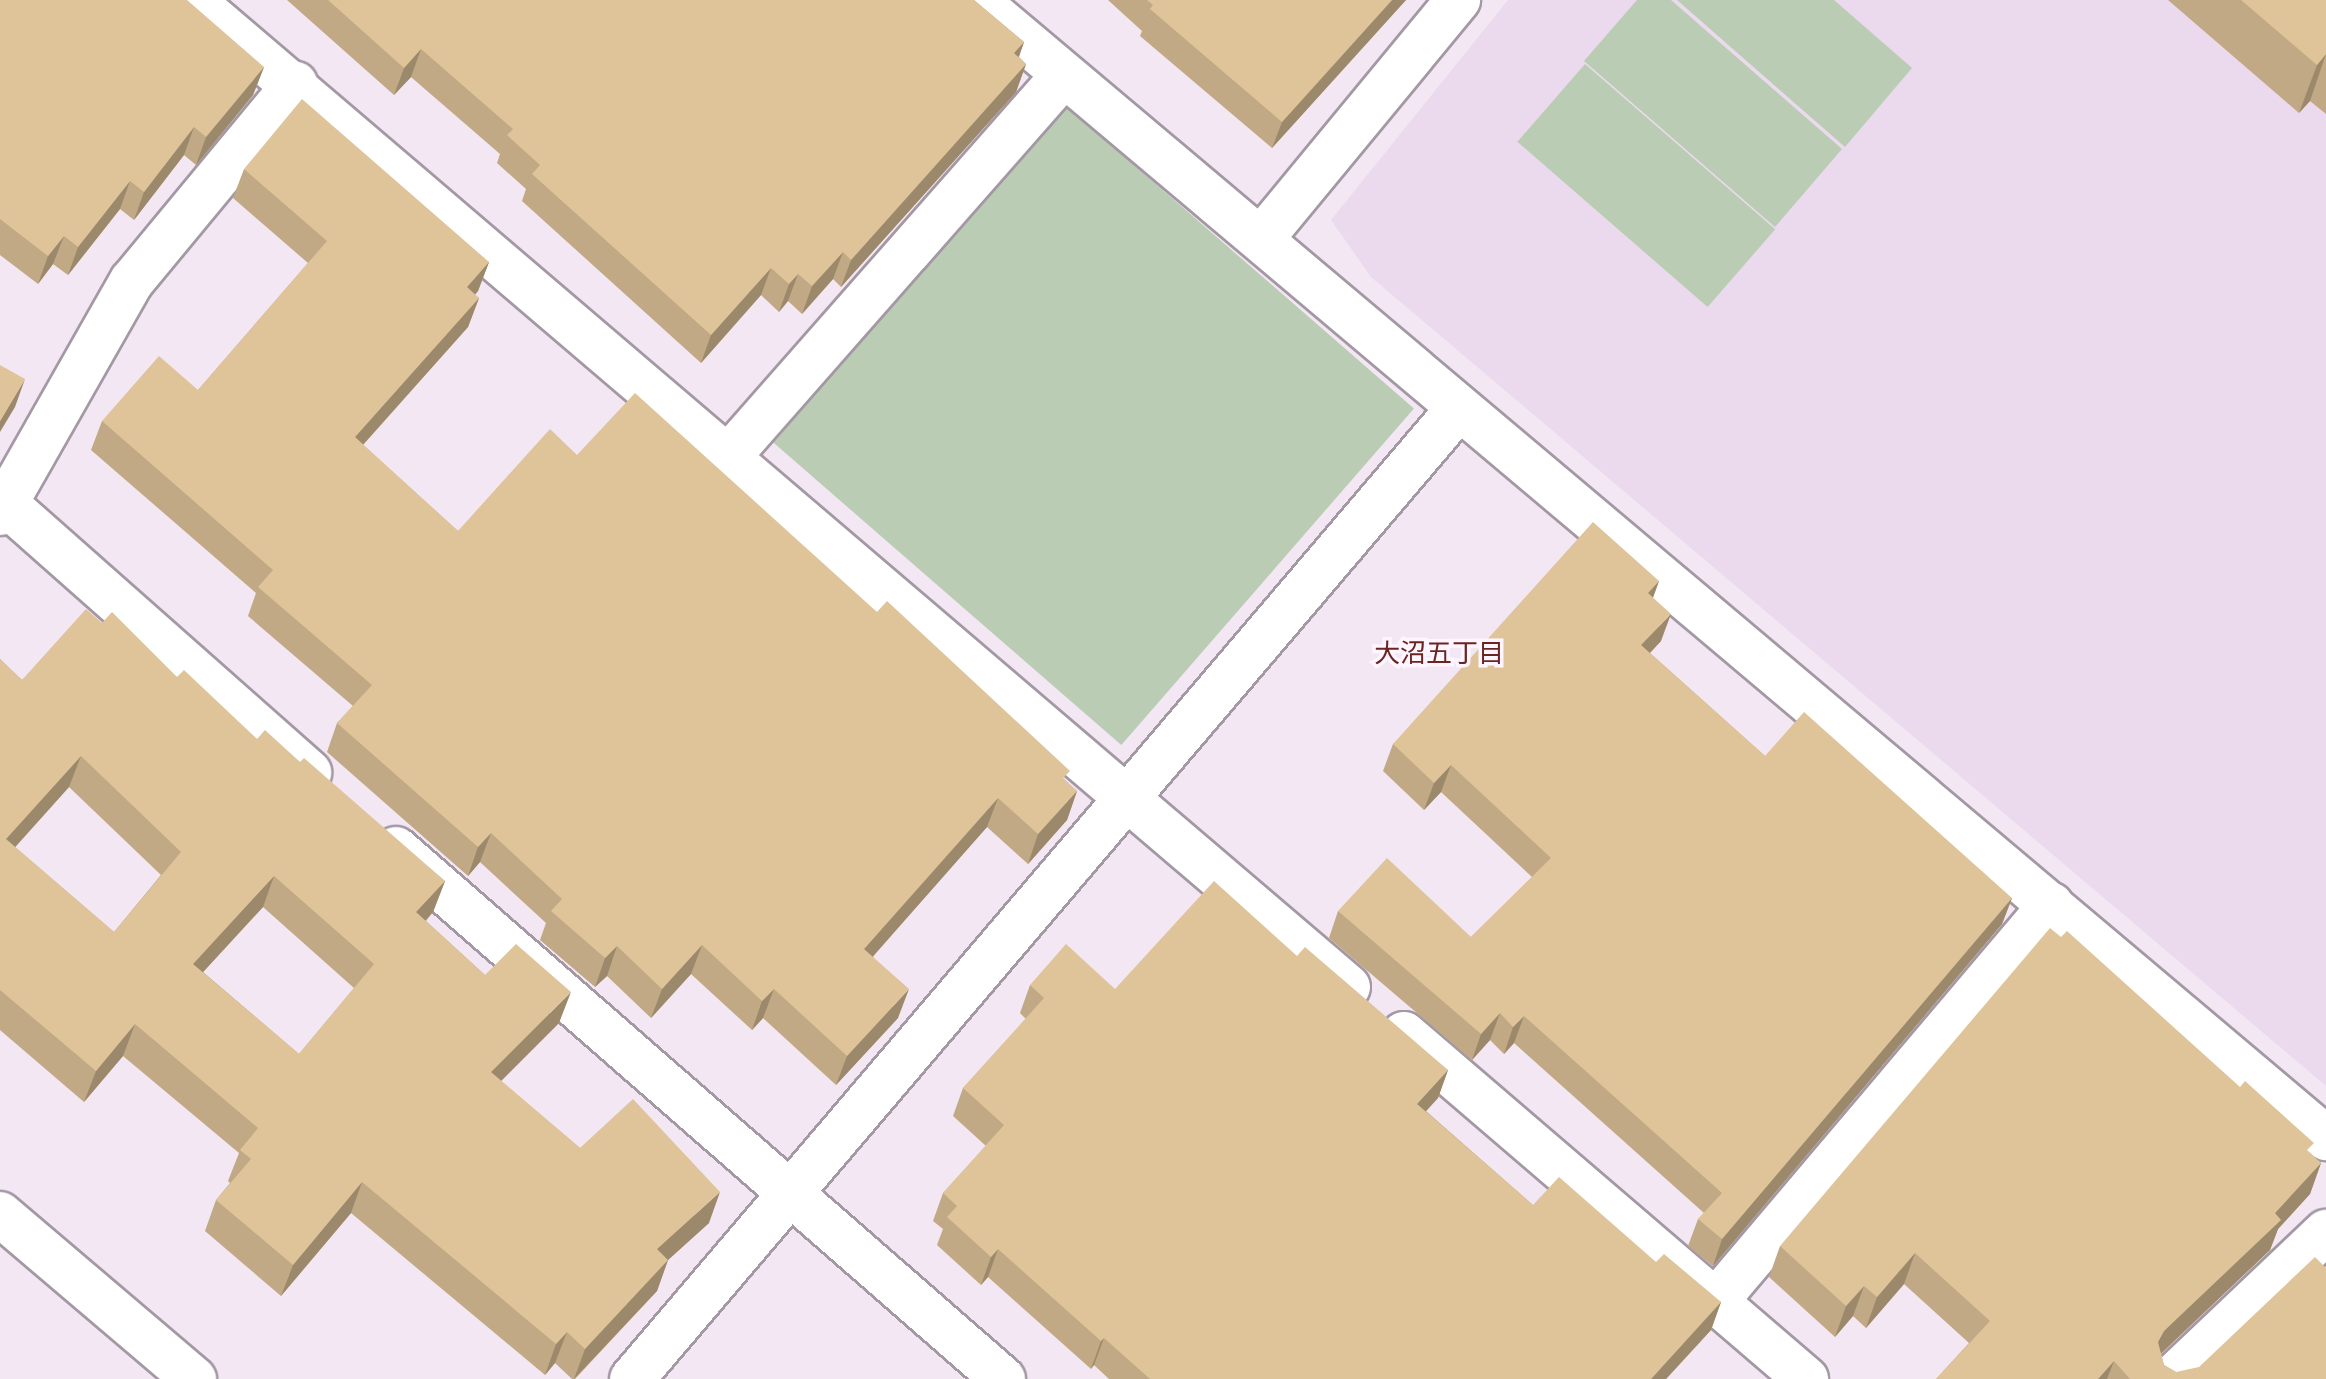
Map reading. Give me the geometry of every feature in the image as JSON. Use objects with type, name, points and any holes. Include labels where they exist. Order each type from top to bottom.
[{"type":"street","points":[[192,0],[295,84],[1806,1379]]},
{"type":"street","points":[[976,0],[2326,1138]]},
{"type":"street","points":[[1261,239],[1458,0]]},
{"type":"street","points":[[728,457],[1063,76]]},
{"type":"street","points":[[295,84],[132,281],[3,509],[350,808],[790,1197],[1003,1379]]},
{"type":"street","points":[[632,1379],[1459,408]]},
{"type":"street","points":[[1716,1301],[2051,905]]},
{"type":"street","points":[[0,1214],[194,1379]]},
{"type":"street","points":[[2171,1379],[2326,1232]]},
{"type":"shaded area","points":[[1508,0],[2326,0],[2326,1086],[1371,277],[1331,220]]},
{"type":"green space","points":[[1637,0],[1671,0],[1842,149],[1775,227],[1584,61]]},
{"type":"green space","points":[[1677,0],[1834,0],[1912,68],[1845,147]]},
{"type":"green space","points":[[1585,64],[1775,229],[1708,307],[1517,142]]},
{"type":"green space","points":[[1066,106],[1414,408],[1121,745],[773,443]]},
{"type":"building","points":[[0,0],[187,0],[264,67],[206,137],[194,127],[144,192],[130,181],[78,247],[64,236],[48,256],[0,219]]},
{"type":"building","points":[[328,0],[974,0],[1024,42],[1014,53],[1026,64],[851,260],[843,252],[812,286],[798,274],[789,284],[771,268],[711,335],[532,174],[540,165],[507,135],[513,129],[421,49],[404,68]]},
{"type":"building","points":[[1147,0],[1392,0],[1282,122],[1150,9],[1153,5]]},
{"type":"building","points":[[2241,0],[2326,0],[2326,54],[2317,65]]},
{"type":"building","points":[[302,99],[489,262],[467,287],[479,298],[355,437],[458,531],[550,429],[577,455],[635,393],[877,612],[887,601],[1070,771],[1063,778],[1077,791],[1038,834],[998,798],[864,949],[909,989],[847,1056],[774,989],[762,1001],[702,945],[662,989],[617,946],[605,958],[551,911],[562,899],[491,833],[478,847],[337,723],[372,685],[258,587],[273,570],[102,421],[159,356],[198,390],[327,241],[244,169]]},
{"type":"building","points":[[0,365],[25,379],[0,421]]},
{"type":"building","points":[[1593,522],[1659,581],[1648,593],[1671,614],[1641,645],[1765,756],[1804,712],[2012,898],[1722,1239],[1698,1219],[1722,1193],[1524,1016],[1513,1027],[1500,1013],[1481,1034],[1338,911],[1387,858],[1471,937],[1551,858],[1451,765],[1434,783],[1393,744]]},
{"type":"building","points":[[86,609],[102,623],[112,612],[177,677],[184,670],[257,739],[265,730],[300,762],[304,758],[445,881],[416,912],[485,975],[516,944],[571,992],[491,1072],[580,1148],[633,1099],[720,1192],[657,1249],[668,1260],[585,1349],[567,1332],[556,1344],[362,1182],[293,1265],[216,1200],[251,1159],[240,1150],[258,1128],[135,1024],[96,1071],[0,990],[0,659],[22,680]],"holes":[[[81,756],[181,852],[114,932],[6,839]],[[274,876],[374,964],[299,1054],[193,964]]]},
{"type":"building","points":[[1214,881],[1297,956],[1305,947],[1448,1070],[1417,1104],[1533,1205],[1559,1177],[1656,1262],[1664,1254],[1721,1302],[1651,1379],[1150,1379],[1104,1338],[1101,1341],[998,1249],[991,1257],[947,1217],[957,1206],[943,1193],[1004,1125],[963,1088],[1044,998],[1030,985],[1066,944],[1115,989]]},
{"type":"building","points":[[2050,928],[2061,937],[2067,931],[2240,1087],[2245,1081],[2314,1143],[2307,1150],[2321,1163],[2275,1213],[2281,1220],[2164,1331],[2158,1342],[2164,1365],[2176,1372],[2199,1367],[2315,1257],[2326,1268],[2326,1379],[2130,1379],[2114,1361],[2098,1379],[1936,1379],[1990,1321],[1915,1253],[1877,1297],[1864,1286],[1846,1306],[1780,1246]]},
{"type":"district","name":"大沼五丁目","points":[[1439,653]]}]
